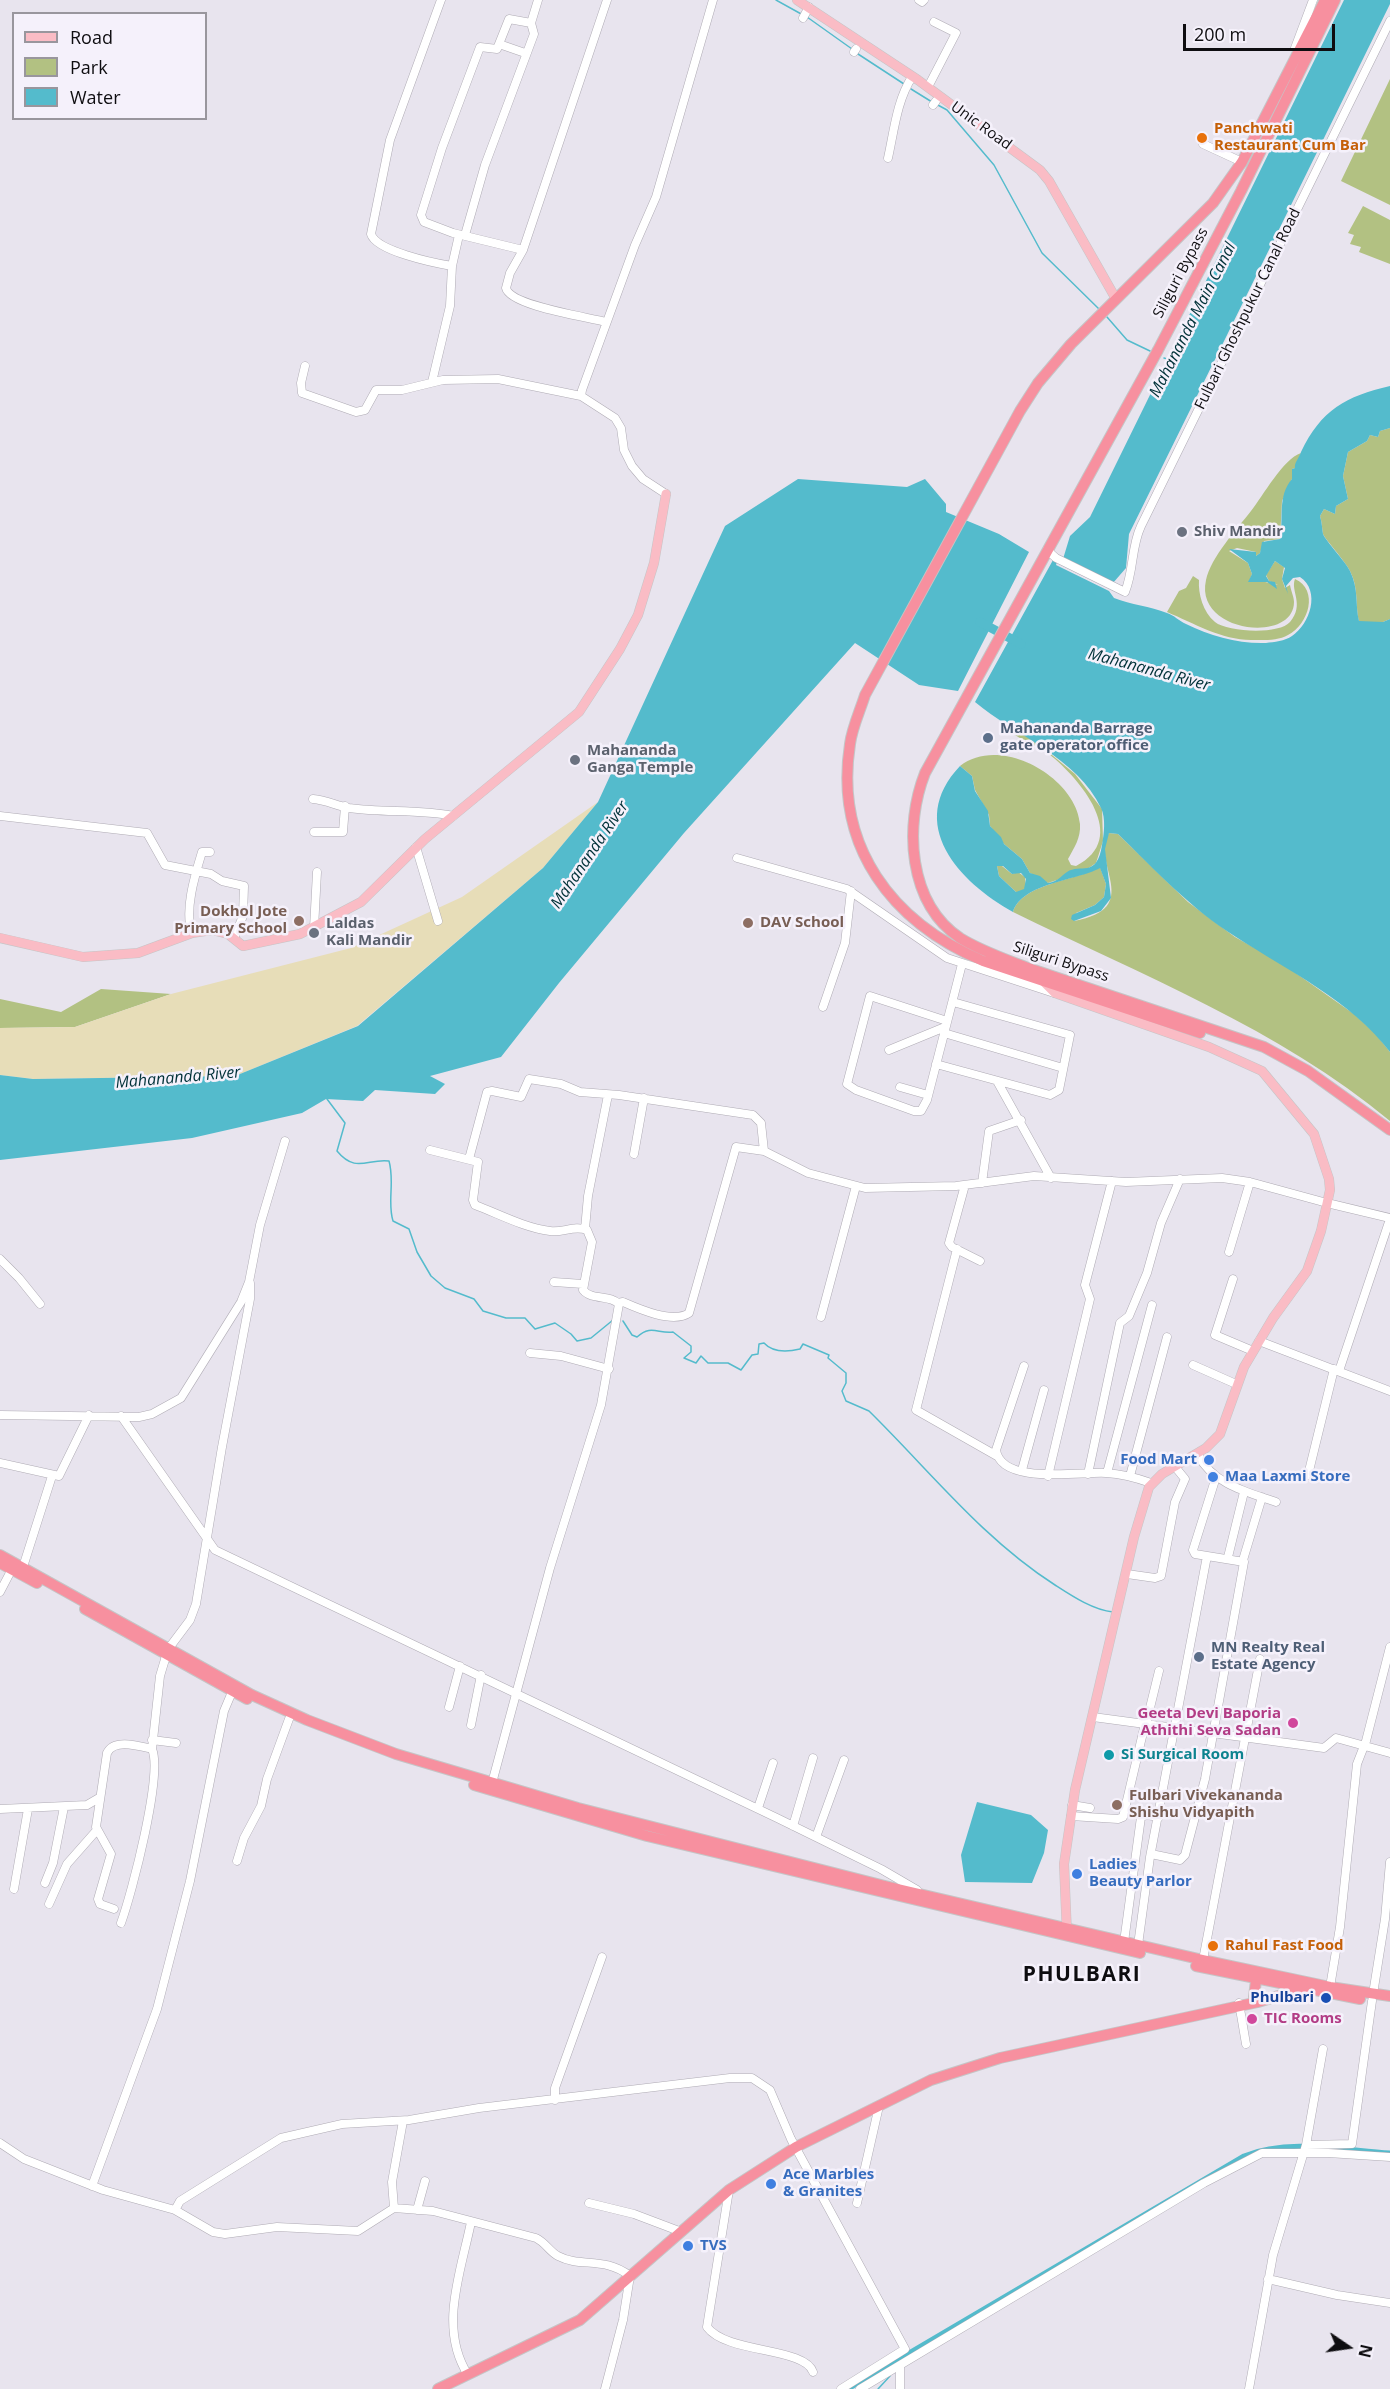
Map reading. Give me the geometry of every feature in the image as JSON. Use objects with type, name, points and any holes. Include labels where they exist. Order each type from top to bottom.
[{"type":"highway","points":[[1294,1064],[1247,1045],[1044,982],[951,948],[923,929],[895,904],[867,859],[848,802],[850,742],[865,695],[984,475],[1038,383],[1095,319],[1213,203],[1242,162],[1325,0]]},
{"type":"highway","name":"Siliguri Bypass","points":[[1335,0],[1241,191],[1158,350],[925,773],[918,790],[914,819],[914,849],[918,875],[927,901],[936,915],[959,937],[996,956],[1264,1047],[1326,1083],[1390,1130]]},
{"type":"highway","points":[[0,1555],[64,1594],[170,1653],[252,1695],[307,1720],[381,1749],[656,1829],[924,1894],[1289,1987]]},
{"type":"highway","points":[[0,1563],[16,1566]]},
{"type":"highway","points":[[170,1653],[232,1692],[289,1719],[400,1762],[566,1814],[648,1836],[1062,1931],[1138,1945],[1302,1985],[1372,1998],[1390,1996]]},
{"type":"highway","points":[[1254,1997],[1256,1980]]},
{"type":"highway","points":[[1236,2005],[1289,1987],[1314,1984],[1390,2003]]},
{"type":"highway","points":[[438,2389],[572,2325],[729,2190],[796,2147],[939,2077],[979,2063],[1236,2005],[1302,1985]]},
{"type":"main road","name":"Unic Road","points":[[797,0],[806,12],[908,83],[928,87],[1044,174],[1113,301]]},
{"type":"main road","points":[[0,938],[72,956],[99,957],[138,952],[192,933],[217,930],[234,938],[243,946],[291,937],[314,928],[361,902],[416,847],[566,724],[589,699],[638,615],[654,563],[666,494]]},
{"type":"main road","points":[[1044,982],[1055,993],[1209,1047],[1262,1071],[1314,1134],[1329,1179],[1321,1231],[1308,1271],[1255,1343],[1236,1384],[1220,1434],[1198,1455],[1162,1474],[1151,1483],[1138,1521],[1072,1810],[1064,1864],[1065,1908],[1062,1931]]},
{"type":"street","points":[[441,0],[387,150],[371,234],[375,242],[382,245],[420,259],[452,266]]},
{"type":"street","points":[[432,382],[450,306],[452,266],[485,165],[534,31],[531,23],[538,0]]},
{"type":"street","points":[[606,322],[550,309],[508,294],[506,290],[508,280],[523,250],[607,0]]},
{"type":"street","points":[[581,396],[583,383],[656,196],[713,0]]},
{"type":"street","points":[[1284,81],[1313,0]]},
{"type":"street","points":[[523,250],[462,235],[427,223],[421,215],[442,148],[480,48],[496,49],[507,19],[531,23]]},
{"type":"street","name":"Fulbari Ghoshpukur Canal Road","points":[[1045,553],[1125,592],[1141,526],[1390,21]]},
{"type":"street","points":[[928,87],[956,33],[934,22]]},
{"type":"street","points":[[499,44],[525,53]]},
{"type":"street","points":[[888,158],[908,83]]},
{"type":"street","points":[[1203,144],[1242,162]]},
{"type":"street","points":[[305,366],[300,383],[302,393],[356,412],[365,410],[376,390],[406,389],[432,382],[498,379],[581,396],[615,418],[621,428],[624,450],[632,466],[643,478],[666,494]]},
{"type":"street","points":[[313,799],[328,800],[345,806],[453,816]]},
{"type":"street","points":[[314,832],[343,832],[345,806]]},
{"type":"street","points":[[0,816],[145,832],[151,837],[163,864],[244,886],[243,916],[234,938]]},
{"type":"street","points":[[416,847],[438,921]]},
{"type":"street","points":[[192,933],[189,915],[201,853],[210,852]]},
{"type":"street","points":[[736,858],[851,891],[932,950],[962,964],[1055,993]]},
{"type":"street","points":[[314,928],[317,872]]},
{"type":"street","points":[[823,1007],[845,943],[851,891]]},
{"type":"street","points":[[962,964],[953,1002],[945,1027],[928,1095],[921,1111],[849,1087],[847,1077],[870,996],[945,1027],[1063,1068]]},
{"type":"street","points":[[936,1064],[1054,1095],[1059,1090],[1070,1035],[953,1002]]},
{"type":"street","points":[[889,1050],[945,1027]]},
{"type":"street","points":[[469,1159],[489,1091],[521,1096],[529,1079],[558,1083],[578,1092],[644,1098],[756,1116],[761,1123],[764,1151]]},
{"type":"street","points":[[997,1081],[1021,1120],[1051,1178]]},
{"type":"street","points":[[900,1087],[928,1095]]},
{"type":"street","points":[[608,1095],[588,1197],[585,1229],[592,1242],[583,1290],[588,1294],[618,1303],[623,1302],[657,1314],[678,1317],[689,1313],[733,1149],[739,1146],[764,1151],[808,1173],[856,1186],[911,1188],[965,1185],[1034,1176],[1112,1181],[1222,1178],[1250,1182],[1390,1218],[1336,1370],[1308,1475]]},
{"type":"street","points":[[634,1154],[644,1098]]},
{"type":"street","points":[[981,1183],[989,1131],[1021,1120]]},
{"type":"street","points":[[0,1415],[152,1414],[181,1398],[241,1302],[250,1275],[260,1225],[285,1141]]},
{"type":"street","points":[[430,1150],[469,1159],[478,1164],[473,1200],[475,1205],[520,1223],[550,1231],[585,1229]]},
{"type":"street","points":[[1088,1474],[1120,1323],[1129,1316],[1146,1273],[1161,1222],[1180,1179]]},
{"type":"street","points":[[1048,1476],[1090,1299],[1085,1287],[1088,1268],[1112,1181]]},
{"type":"street","points":[[1228,1252],[1250,1182]]},
{"type":"street","points":[[965,1185],[949,1243],[980,1261]]},
{"type":"street","points":[[821,1317],[856,1186]]},
{"type":"street","points":[[957,1249],[916,1410],[997,1456],[1010,1466],[1022,1470],[1048,1476],[1107,1473],[1130,1476],[1151,1483]]},
{"type":"street","points":[[0,1259],[19,1278],[40,1305]]},
{"type":"street","points":[[122,1923],[134,1884],[156,1767],[152,1740],[160,1676],[170,1653],[193,1616],[250,1299],[250,1275]]},
{"type":"street","points":[[1233,1279],[1215,1333],[1218,1337],[1255,1343],[1390,1391]]},
{"type":"street","points":[[555,1282],[583,1284]]},
{"type":"street","points":[[492,1783],[515,1692],[529,1653],[548,1575],[601,1405],[609,1369],[618,1303]]},
{"type":"street","points":[[1107,1473],[1152,1305]]},
{"type":"street","points":[[1130,1476],[1167,1337]]},
{"type":"street","points":[[531,1353],[561,1356],[609,1369]]},
{"type":"street","points":[[1193,1365],[1236,1384]]},
{"type":"street","points":[[997,1456],[999,1439],[1023,1366]]},
{"type":"street","points":[[1022,1470],[1044,1390]]},
{"type":"street","points":[[0,1462],[52,1476],[61,1475],[89,1415]]},
{"type":"street","points":[[121,1416],[207,1543],[238,1562],[758,1808],[924,1894]]},
{"type":"street","points":[[1198,1455],[1216,1476],[1244,1492],[1276,1502]]},
{"type":"street","points":[[1127,1574],[1155,1578],[1161,1576],[1170,1521],[1185,1479],[1176,1468]]},
{"type":"street","points":[[0,1592],[16,1566],[52,1476]]},
{"type":"street","points":[[1216,1476],[1193,1550],[1196,1554],[1243,1560]]},
{"type":"street","points":[[1228,1557],[1244,1492]]},
{"type":"street","points":[[1151,1854],[1180,1860],[1185,1855],[1227,1668],[1243,1560],[1262,1497]]},
{"type":"street","points":[[1138,1945],[1151,1854],[1208,1556]]},
{"type":"street","points":[[1330,1987],[1340,1927],[1358,1764],[1390,1647]]},
{"type":"street","points":[[1203,1960],[1260,1659]]},
{"type":"street","points":[[449,1707],[460,1666]]},
{"type":"street","points":[[1072,1810],[1118,1819],[1123,1817],[1159,1671]]},
{"type":"street","points":[[471,1725],[481,1675]]},
{"type":"street","points":[[92,2186],[157,2009],[190,1881],[224,1711],[232,1692]]},
{"type":"street","points":[[1093,1717],[1324,1748],[1334,1738],[1364,1744],[1390,1753]]},
{"type":"street","points":[[237,1861],[244,1838],[261,1806],[267,1779],[289,1719]]},
{"type":"street","points":[[152,1740],[176,1743]]},
{"type":"street","points":[[114,1909],[99,1901],[111,1854],[97,1830],[99,1798],[110,1748],[116,1745],[152,1749]]},
{"type":"street","points":[[793,1826],[813,1758]]},
{"type":"street","points":[[816,1837],[844,1760]]},
{"type":"street","points":[[758,1808],[774,1762]]},
{"type":"street","points":[[0,1809],[64,1807],[89,1804],[99,1798]]},
{"type":"street","points":[[45,1883],[53,1863],[64,1807]]},
{"type":"street","points":[[1072,1810],[1090,1808]]},
{"type":"street","points":[[14,1889],[28,1809]]},
{"type":"street","points":[[1124,1942],[1141,1818],[1147,1815],[1159,1817]]},
{"type":"street","points":[[49,1904],[67,1864],[97,1830]]},
{"type":"street","points":[[860,2389],[1231,2168],[1262,2153],[1352,2145],[1372,1998],[1388,1916],[1390,1863]]},
{"type":"street","points":[[555,2100],[555,2088],[602,1957]]},
{"type":"street","points":[[1236,2005],[1246,2044]]},
{"type":"street","points":[[1249,2389],[1273,2255],[1305,2148],[1323,2049]]},
{"type":"street","points":[[175,2210],[180,2201],[281,2138],[342,2124],[403,2121],[479,2108],[747,2076],[756,2079],[770,2090],[796,2147],[905,2349],[874,2371],[840,2389]]},
{"type":"street","points":[[858,2203],[879,2106]]},
{"type":"street","points":[[394,2208],[392,2182],[403,2121]]},
{"type":"street","points":[[0,2143],[24,2159],[130,2199],[175,2210],[203,2228],[225,2234],[277,2227],[358,2231],[394,2208],[433,2211],[536,2238],[545,2242],[557,2256],[601,2262],[630,2276],[623,2320],[605,2389]]},
{"type":"street","points":[[1305,2148],[1390,2157]]},
{"type":"street","points":[[417,2210],[425,2181]]},
{"type":"street","points":[[729,2190],[707,2327],[712,2333],[737,2345],[806,2362],[813,2372]]},
{"type":"street","points":[[589,2203],[634,2214],[680,2231]]},
{"type":"street","points":[[468,2375],[455,2350],[451,2329],[471,2222]]},
{"type":"street","points":[[1268,2279],[1337,2295],[1390,2303]]},
{"type":"street","points":[[900,2367],[900,2389]]},
{"type":"street","points":[[874,2371],[878,2379]]},
{"type":"green space","points":[[1390,79],[1390,205],[1341,181]]},
{"type":"green space","points":[[1363,206],[1390,220],[1390,264],[1359,252],[1361,247],[1350,244],[1354,235],[1348,233]]},
{"type":"green space","points":[[1390,428],[1390,619],[1383,622],[1359,622],[1353,577],[1323,534],[1320,516],[1324,509],[1335,514],[1336,506],[1348,499],[1343,476],[1348,452],[1367,441],[1370,435],[1378,437],[1380,431]]},
{"type":"green space","points":[[1301,453],[1295,468],[1292,469],[1292,479],[1282,501],[1280,539],[1264,541],[1260,553],[1256,556],[1256,552],[1237,548],[1229,551],[1248,563],[1252,574],[1249,582],[1261,581],[1278,585],[1269,581],[1266,575],[1275,561],[1284,567],[1282,579],[1285,588],[1290,585],[1294,600],[1290,615],[1279,624],[1263,627],[1246,627],[1229,621],[1215,612],[1206,598],[1206,580],[1209,571],[1225,544],[1280,470],[1287,462]]},
{"type":"green space","points":[[1193,576],[1199,580],[1200,597],[1204,608],[1215,622],[1221,625],[1253,631],[1284,626],[1290,622],[1296,609],[1295,579],[1307,591],[1309,599],[1306,615],[1295,630],[1284,637],[1275,639],[1240,639],[1208,630],[1167,612],[1179,591],[1186,588]]},
{"type":"green space","points":[[1010,730],[1017,730],[1035,741],[1075,774],[1102,809],[1103,841],[1096,863],[1086,870],[1048,883],[1030,873],[1022,859],[1004,844],[990,826],[989,815],[975,790],[972,776],[960,766],[976,757],[995,755],[1014,758],[1034,765],[1065,791],[1075,807],[1080,824],[1075,847],[1068,859],[1071,865],[1076,866],[1092,854],[1099,840],[1100,825],[1095,809],[1074,778],[1049,754]]},
{"type":"green space","points":[[1109,833],[1118,834],[1188,902],[1235,937],[1280,962],[1354,1014],[1375,1033],[1390,1052],[1390,1121],[1303,1058],[1256,1031],[1013,912],[1018,902],[1038,889],[1100,867],[1106,884],[1104,897],[1095,905],[1076,913],[1074,921],[1095,915],[1107,906],[1111,896],[1105,845]]},
{"type":"green space","points":[[997,866],[1002,866],[1012,874],[1018,872],[1025,877],[1026,887],[1022,892],[1016,892],[999,876]]},
{"type":"green space","points":[[101,989],[171,994],[75,1027],[0,1028],[0,999],[61,1012]]},
{"type":"sand","points":[[598,802],[543,868],[357,1026],[235,1076],[33,1079],[0,1075],[0,1028],[75,1027],[171,994],[351,948],[462,897]]},
{"type":"water","name":"Mahananda Main Canal","points":[[1344,0],[1390,0],[1390,4],[1129,534],[1126,568],[1113,583],[1063,559],[1070,536],[1090,517]]},
{"type":"water","points":[[1390,386],[1390,428],[1380,431],[1378,437],[1370,435],[1367,441],[1348,452],[1343,476],[1348,499],[1336,506],[1335,514],[1324,509],[1320,516],[1323,534],[1348,567],[1353,578],[1359,621],[1383,622],[1390,619],[1390,1052],[1357,1017],[1338,1002],[1204,914],[1118,834],[1109,833],[1105,849],[1111,898],[1101,911],[1074,921],[1071,919],[1072,915],[1095,905],[1104,897],[1106,884],[1100,868],[1038,889],[1018,902],[1013,912],[974,885],[958,868],[946,850],[938,830],[937,809],[944,788],[960,766],[972,776],[975,791],[988,811],[990,826],[1001,837],[1004,844],[1022,859],[1030,873],[1040,876],[1048,883],[1072,870],[1092,866],[1100,856],[1104,821],[1103,812],[1091,790],[1061,761],[975,702],[1053,560],[1057,562],[1056,565],[1109,591],[1114,598],[1170,614],[1186,624],[1215,636],[1256,643],[1276,642],[1289,638],[1304,624],[1311,607],[1310,590],[1306,583],[1300,577],[1293,578],[1286,586],[1288,594],[1282,579],[1285,568],[1275,561],[1266,576],[1269,581],[1275,582],[1277,589],[1267,582],[1248,582],[1252,574],[1248,563],[1229,549],[1256,552],[1256,556],[1260,553],[1262,542],[1280,539],[1284,493],[1292,479],[1292,469],[1295,468],[1296,462],[1317,425],[1326,415],[1348,400]],"holes":[[[997,866],[1003,866],[1012,874],[1021,873],[1026,879],[1024,889],[1016,892],[999,876]]]},
{"type":"water","points":[[798,479],[907,487],[925,479],[946,504],[946,512],[999,534],[1029,552],[958,691],[919,685],[855,643],[684,833],[559,983],[501,1057],[430,1076],[445,1084],[435,1094],[375,1090],[363,1101],[326,1099],[302,1113],[192,1138],[0,1160],[0,1075],[33,1079],[235,1076],[358,1026],[543,868],[598,802],[725,526]]},
{"type":"water","points":[[977,1802],[1031,1815],[1048,1830],[1044,1853],[1032,1883],[965,1882],[961,1855]]},
{"type":"waterway","points":[[776,0],[803,15]]},
{"type":"waterway","points":[[807,17],[852,49]]},
{"type":"waterway","points":[[858,54],[904,84]]},
{"type":"waterway","points":[[911,89],[932,102]]},
{"type":"waterway","points":[[936,104],[947,110],[994,165],[1042,253],[1099,309]]},
{"type":"waterway","points":[[1107,317],[1127,340],[1150,351]]},
{"type":"waterway","name":"Mahananda River","points":[[980,622],[1021,644]]},
{"type":"waterway","points":[[327,1099],[345,1123],[337,1151],[350,1162],[362,1164],[389,1161],[393,1221],[409,1229],[417,1252],[431,1276],[445,1288],[474,1299],[483,1311],[506,1318],[525,1318],[535,1329],[555,1323],[577,1341],[591,1338],[613,1320]]},
{"type":"waterway","points":[[623,1321],[632,1335],[637,1337],[651,1330],[673,1332],[691,1346],[691,1352],[684,1358],[696,1363],[701,1356],[708,1363],[728,1363],[741,1370],[752,1355],[758,1354],[759,1344],[764,1343],[772,1349],[785,1351],[800,1349],[803,1344],[829,1355],[828,1358],[846,1373],[846,1383],[842,1391],[846,1401],[869,1411],[980,1525],[1055,1585],[1090,1605],[1113,1612]]},
{"type":"waterway","points":[[848,2389],[1244,2156],[1297,2146],[1390,2153]]},
{"type":"waterway","points":[[878,2389],[890,2376]]},
{"type":"place","name":"Panchwati Restaurant Cum Bar","points":[[1202,138]]},
{"type":"place","name":"Shiv Mandir","points":[[1182,532]]},
{"type":"place","name":"Mahananda Barrage gate operator office","points":[[988,738]]},
{"type":"place","name":"Mahananda Ganga Temple","points":[[575,760]]},
{"type":"place","name":"Dokhol Jote Primary School","points":[[299,921]]},
{"type":"place","name":"DAV School","points":[[748,923]]},
{"type":"place","name":"Laldas Kali Mandir","points":[[314,933]]},
{"type":"place","name":"Food Mart","points":[[1209,1460]]},
{"type":"place","name":"Maa Laxmi Store","points":[[1213,1477]]},
{"type":"place","name":"MN Realty Real Estate Agency","points":[[1199,1657]]},
{"type":"place","name":"Geeta Devi Baporia Athithi Seva Sadan","points":[[1293,1723]]},
{"type":"place","name":"Si Surgical Room","points":[[1109,1755]]},
{"type":"place","name":"Fulbari Vivekananda Shishu Vidyapith","points":[[1117,1805]]},
{"type":"place","name":"Ladies Beauty Parlor","points":[[1077,1874]]},
{"type":"place","name":"Rahul Fast Food","points":[[1213,1946]]},
{"type":"place","name":"Phulbari","points":[[1326,1998]]},
{"type":"place","name":"TIC Rooms","points":[[1252,2019]]},
{"type":"place","name":"Ace Marbles & Granites","points":[[771,2184]]},
{"type":"place","name":"TVS","points":[[688,2246]]},
{"type":"district","name":"PHULBARI","points":[[1082,1975]]}]
